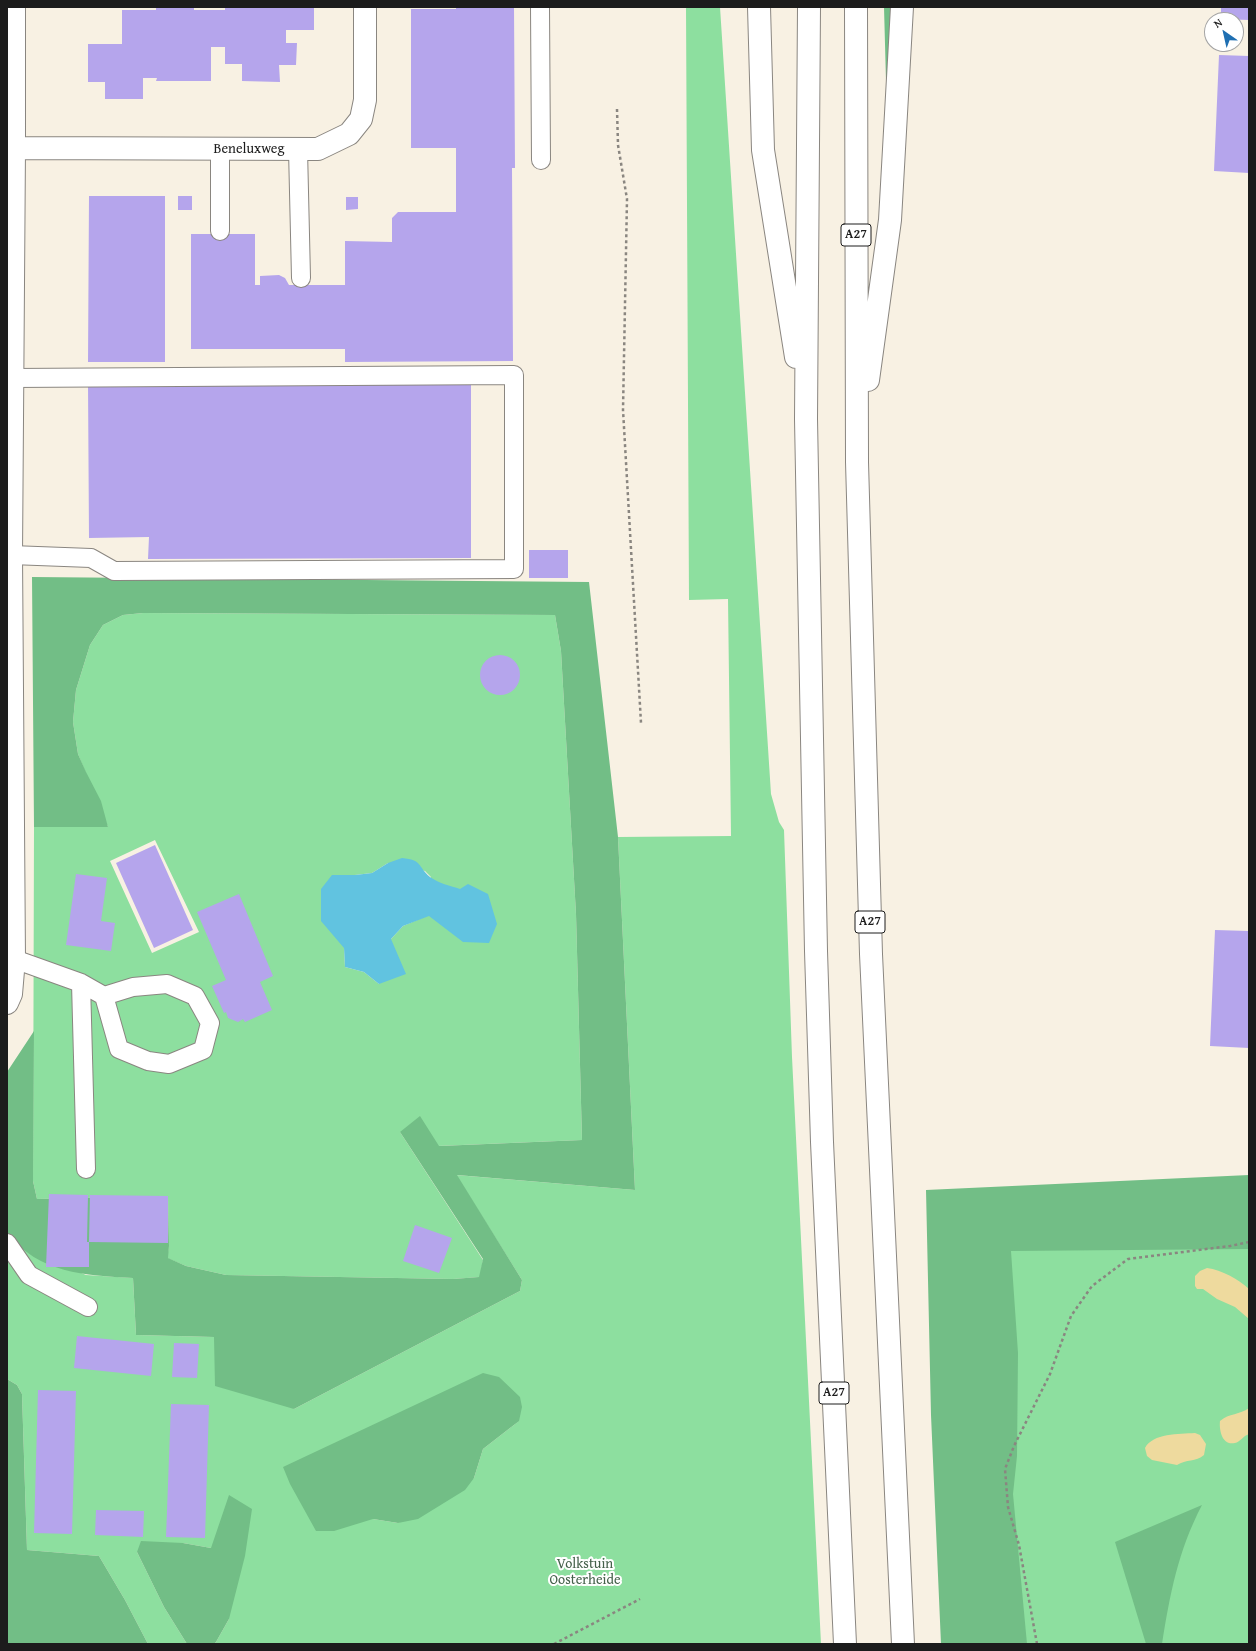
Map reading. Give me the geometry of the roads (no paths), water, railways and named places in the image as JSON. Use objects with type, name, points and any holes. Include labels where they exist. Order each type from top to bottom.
[{"type":"main road","points":[[7,1003],[11,994],[14,960],[10,555],[14,7]]},
{"type":"main road","name":"Beneluxweg","points":[[14,148],[318,149],[349,134],[361,119],[365,100],[365,7]]},
{"type":"main road","name":"A27","points":[[759,7],[763,150],[806,419]]},
{"type":"main road","name":"A27","points":[[809,7],[806,419],[816,943],[822,1134],[845,1644]]},
{"type":"main road","name":"A27","points":[[856,7],[857,462],[871,954],[904,1644]]},
{"type":"main road","name":"A27","points":[[857,462],[890,220],[902,7]]},
{"type":"lane","points":[[540,7],[541,160]]},
{"type":"lane","points":[[220,148],[220,231]]},
{"type":"lane","points":[[298,149],[301,278]]},
{"type":"lane","points":[[10,555],[92,558],[114,571],[514,569],[514,375],[12,378]]},
{"type":"lane","points":[[14,960],[81,983],[104,996],[119,1049],[148,1061],[169,1064],[204,1050],[210,1024],[195,996],[167,984],[133,987],[104,996]]},
{"type":"lane","points":[[81,983],[86,1169]]},
{"type":"lane","points":[[7,1243],[29,1275],[88,1307]]},
{"type":"water","points":[[402,858],[417,862],[430,877],[441,883],[460,889],[468,884],[488,894],[497,924],[489,943],[463,942],[429,916],[403,926],[391,939],[406,974],[379,984],[364,972],[345,967],[344,948],[321,921],[321,889],[332,875],[372,873],[388,863]]},
{"type":"park label","name":"Volkstuin Oosterheide","points":[[585,1572]]}]
